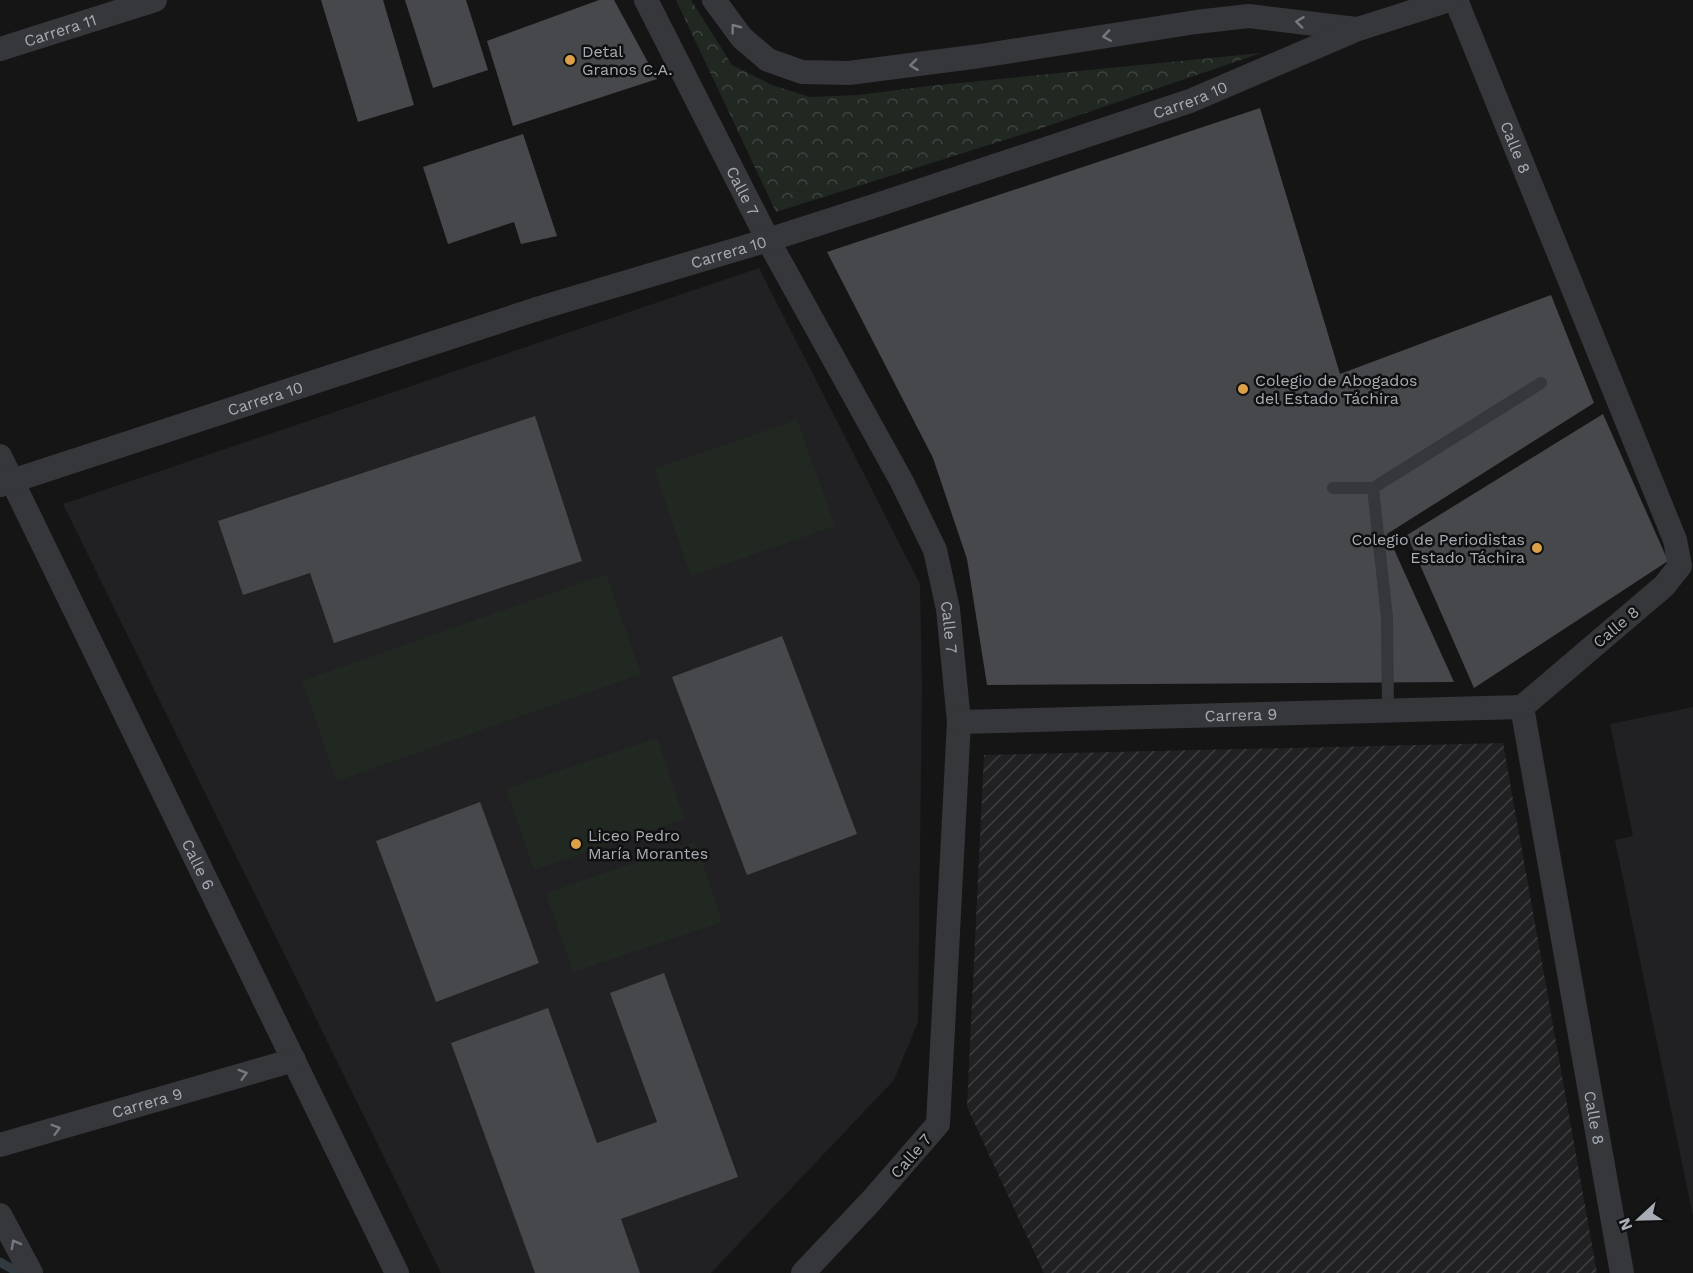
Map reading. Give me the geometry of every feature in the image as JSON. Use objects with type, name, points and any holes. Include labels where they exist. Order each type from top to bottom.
[{"type":"street","name":"Carrera 11","points":[[0,49],[155,0]]},
{"type":"street","name":"Calle 7","points":[[646,0],[768,240],[902,482],[935,550],[948,609],[959,722],[938,1124],[872,1200],[803,1273]]},
{"type":"street","points":[[714,0],[742,38],[768,60],[802,72],[860,72],[1249,16],[1358,29]]},
{"type":"street","name":"Carrera 10","points":[[6,483],[540,308],[768,240],[1190,101],[1358,29],[1449,0]]},
{"type":"street","name":"Calle 8","points":[[1456,0],[1671,529],[1680,566],[1664,586],[1522,707],[1622,1273]]},
{"type":"street","name":"Calle 6","points":[[0,456],[6,483],[294,1060],[397,1273]]},
{"type":"street","name":"Carrera 9","points":[[959,722],[1522,707]]},
{"type":"street","name":"Carrera 9","points":[[0,1145],[294,1060]]},
{"type":"street","points":[[0,1215],[31,1273]]},
{"type":"lane","points":[[1333,488],[1373,488],[1541,383]]},
{"type":"lane","points":[[1373,488],[1387,618],[1388,711]]},
{"type":"shaded area","name":"Liceo Pedro María Morantes","points":[[759,268],[920,584],[922,687],[918,1022],[894,1080],[711,1273],[441,1273],[63,504]]},
{"type":"shaded area","points":[[1693,707],[1693,1216],[1615,840],[1633,836],[1610,724]]},
{"type":"shaded area","points":[[1503,743],[1597,1273],[1044,1273],[967,1107],[984,755]]},
{"type":"green space","points":[[676,0],[691,0],[732,65],[772,85],[810,97],[858,95],[1261,53],[1033,131],[776,212]]},
{"type":"green space","points":[[797,420],[835,526],[691,576],[654,469]]},
{"type":"green space","points":[[606,574],[641,674],[337,781],[302,681]]},
{"type":"green space","points":[[657,738],[684,819],[534,870],[506,789]]},
{"type":"green space","points":[[695,842],[722,922],[573,972],[546,893]]},
{"type":"building","points":[[321,0],[383,0],[414,105],[358,122]]},
{"type":"building","points":[[405,0],[466,0],[488,70],[433,88]]},
{"type":"building","name":"Detal Granos C.A.","points":[[599,0],[614,0],[657,79],[513,126],[487,41]]},
{"type":"building","name":"Colegio de Abogados del Estado Táchira","points":[[1260,108],[1340,374],[1551,295],[1594,403],[1387,534],[1454,682],[987,685],[967,559],[933,458],[827,252]]},
{"type":"building","points":[[523,134],[557,236],[521,244],[514,222],[448,244],[423,167]]},
{"type":"building","name":"Colegio de Periodistas Estado Táchira","points":[[1603,414],[1668,561],[1474,688],[1407,535]]},
{"type":"building","points":[[535,416],[582,561],[334,643],[310,573],[243,595],[218,521]]},
{"type":"building","points":[[782,636],[857,834],[747,875],[672,677]]},
{"type":"building","points":[[480,802],[539,963],[436,1002],[376,841]]},
{"type":"building","points":[[664,973],[738,1177],[621,1219],[640,1273],[535,1273],[451,1043],[548,1008],[597,1143],[657,1122],[610,993]]},
{"type":"waterway","points":[[0,1262],[19,1273]]},
{"type":"place","name":"Detal Granos C.A.","points":[[570,60]]},
{"type":"place","name":"Colegio de Abogados del Estado Táchira","points":[[1243,389]]},
{"type":"place","name":"Colegio de Periodistas Estado Táchira","points":[[1537,548]]},
{"type":"place","name":"Liceo Pedro María Morantes","points":[[576,844]]}]
